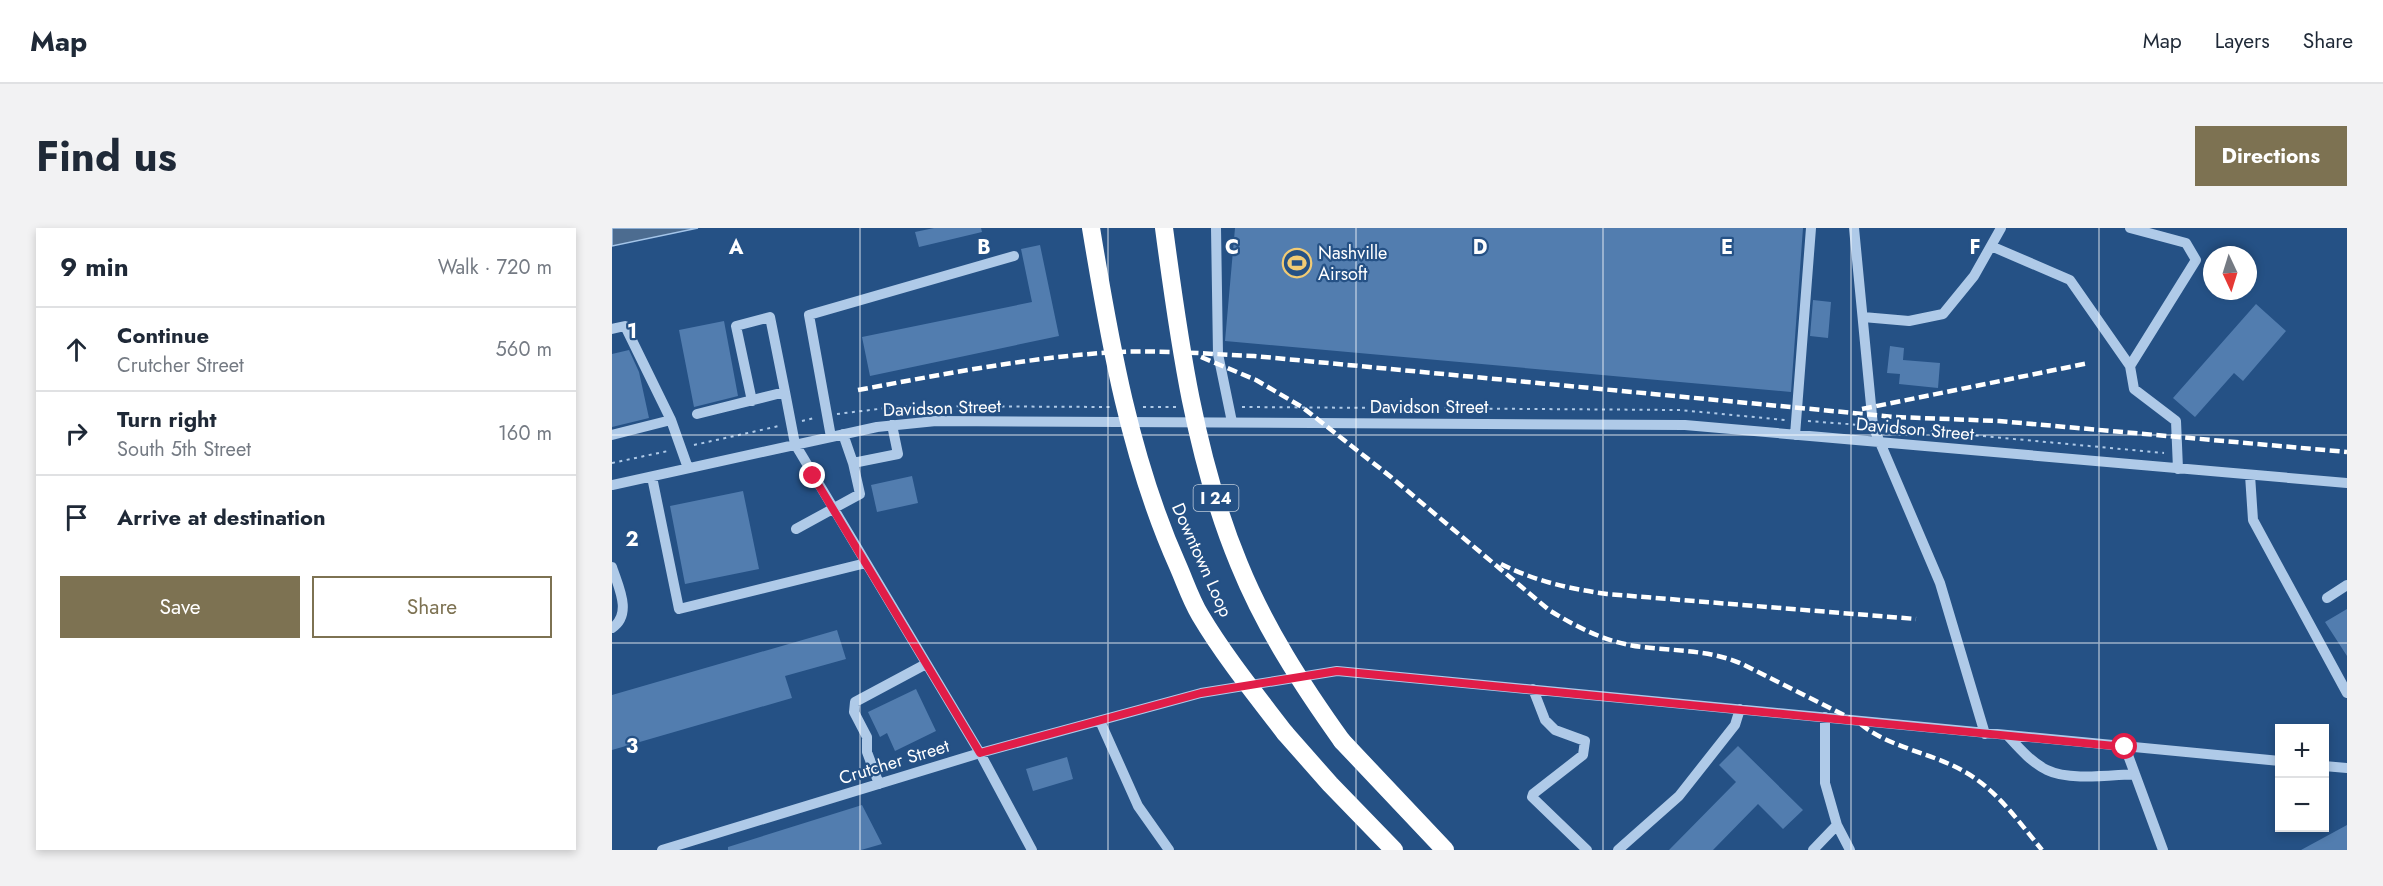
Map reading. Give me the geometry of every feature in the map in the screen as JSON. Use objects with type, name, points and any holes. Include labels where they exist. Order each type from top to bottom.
[{"type":"highway","name":"Downtown Loop","points":[[1091,228],[1116,373],[1139,462],[1166,540],[1199,614],[1233,665],[1286,733],[1330,784],[1394,850]]},
{"type":"highway","name":"Downtown Loop","points":[[1164,228],[1176,320],[1195,418],[1215,496],[1239,564],[1265,619],[1302,686],[1342,741],[1445,850]]},
{"type":"street","points":[[1216,228],[1218,354],[1232,422]]},
{"type":"street","points":[[1794,435],[1811,228]]},
{"type":"street","points":[[1854,228],[1873,426],[1882,442],[1940,583],[1985,734]]},
{"type":"street","points":[[1863,317],[1909,321],[1943,314],[1974,276],[2001,228]]},
{"type":"street","points":[[2130,228],[2186,243],[2196,260],[2130,366]]},
{"type":"street","points":[[1991,246],[2070,280],[2130,366],[2134,389],[2176,421],[2178,469]]},
{"type":"street","points":[[831,437],[809,315],[1014,256]]},
{"type":"street","points":[[752,400],[736,326],[770,317],[795,444],[980,753],[1032,850]]},
{"type":"street","points":[[612,329],[625,326],[671,420],[688,468]]},
{"type":"street","points":[[697,414],[785,392]]},
{"type":"street","points":[[612,435],[671,420]]},
{"type":"street","name":"Davidson Street","points":[[612,486],[843,434],[892,425],[936,421],[1685,425],[2347,483]]},
{"type":"street","points":[[853,463],[898,454],[892,425]]},
{"type":"street","points":[[796,529],[860,494],[843,434]]},
{"type":"street","points":[[2250,476],[2253,520],[2347,693]]},
{"type":"street","points":[[652,477],[679,609],[866,563]]},
{"type":"street","points":[[612,567],[624,608],[618,624],[612,628]]},
{"type":"street","points":[[2327,598],[2347,585]]},
{"type":"street","points":[[879,784],[867,752],[867,737],[854,712],[855,702],[926,664]]},
{"type":"street","name":"Crutcher Street","points":[[662,850],[980,753],[1201,693],[1337,671],[2275,761]]},
{"type":"street","points":[[1533,689],[1545,720],[1555,730],[1585,741],[1583,754],[1533,794],[1533,800],[1587,850]]},
{"type":"street","points":[[1618,850],[1679,796],[1735,725],[1740,709]]},
{"type":"street","points":[[1825,717],[1826,783],[1837,825],[1850,850]]},
{"type":"street","points":[[1100,721],[1138,806],[1169,850]]},
{"type":"street","points":[[2008,736],[2026,755],[2047,771],[2085,777],[2135,774]]},
{"type":"street","points":[[2125,747],[2163,850]]},
{"type":"street","points":[[2329,766],[2347,768]]},
{"type":"street","points":[[1813,850],[1837,825]]},
{"type":"water","points":[[612,228],[698,228],[612,246]]},
{"type":"building","points":[[934,228],[981,228],[982,232],[919,247],[915,232]]},
{"type":"building","points":[[1235,228],[1803,228],[1791,392],[1225,341]]},
{"type":"building","points":[[1040,245],[1059,336],[870,376],[862,337],[1032,302],[1021,249]]},
{"type":"building","points":[[1813,300],[1831,302],[1828,338],[1810,336]]},
{"type":"building","points":[[2256,304],[2286,331],[2243,381],[2234,373],[2195,417],[2173,398]]},
{"type":"building","points":[[724,321],[738,396],[694,407],[679,330]]},
{"type":"building","points":[[1890,346],[1904,348],[1903,360],[1940,363],[1938,388],[1899,384],[1900,374],[1887,373]]},
{"type":"building","points":[[629,350],[639,372],[649,418],[612,427],[612,354]]},
{"type":"building","points":[[912,476],[918,503],[877,512],[871,485]]},
{"type":"building","points":[[743,491],[759,569],[685,584],[670,506]]},
{"type":"building","points":[[2347,609],[2347,656],[2325,622]]},
{"type":"building","points":[[837,630],[846,659],[785,676],[792,698],[612,750],[612,695]]},
{"type":"building","points":[[916,689],[936,731],[895,751],[887,733],[880,737],[868,712]]},
{"type":"building","points":[[1738,746],[1803,810],[1783,829],[1758,804],[1713,850],[1669,850],[1736,782],[1719,765]]},
{"type":"building","points":[[1067,757],[1073,779],[1033,791],[1026,769]]},
{"type":"building","points":[[862,805],[882,844],[861,850],[728,850],[728,847]]},
{"type":"building","points":[[2347,825],[2347,850],[2301,850]]},
{"type":"railway","points":[[858,390],[987,367],[1084,354],[1186,353],[1254,356],[1895,417],[1999,421],[2347,452]]},
{"type":"railway","points":[[1201,357],[1256,380],[1302,407],[1391,477],[1560,617],[1594,634],[1629,645],[1680,650],[1730,659],[1858,722],[1883,738],[1952,765],[1977,779],[1997,797],[2042,850]]},
{"type":"railway","points":[[1862,409],[2089,363]]},
{"type":"railway","points":[[1501,564],[1553,584],[1607,594],[1916,619]]},
{"type":"place","name":"Nashville Airsoft","points":[[1297,263]]},
{"type":"route","points":[[813,476],[980,753],[1201,693],[1337,671],[2125,747]]}]
